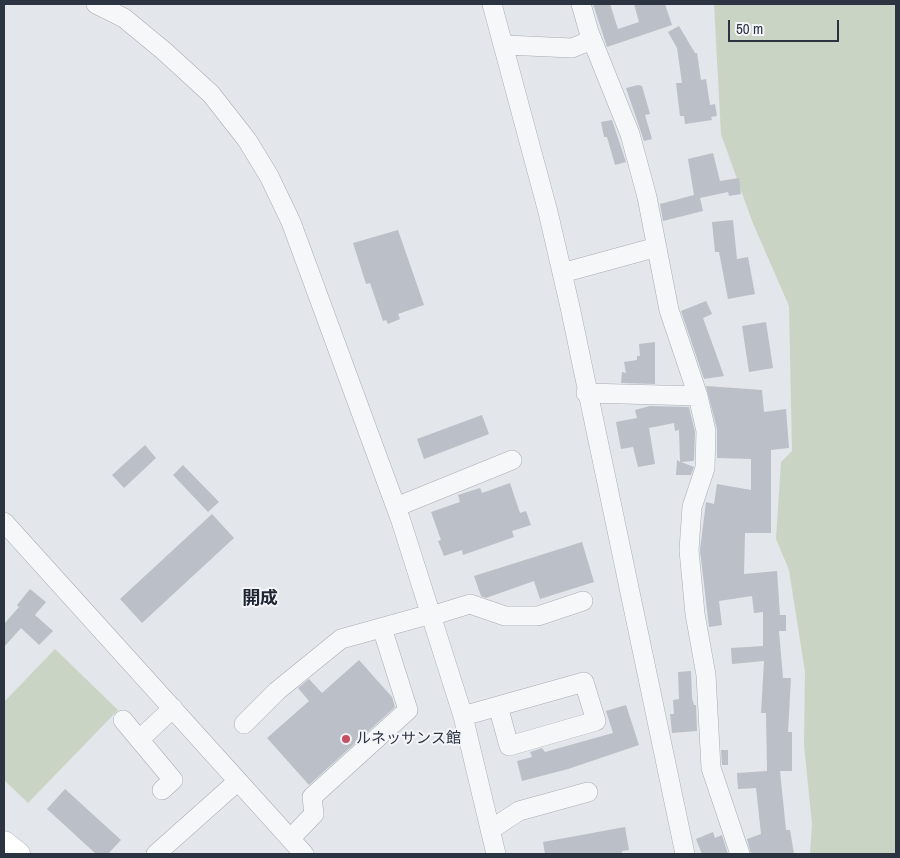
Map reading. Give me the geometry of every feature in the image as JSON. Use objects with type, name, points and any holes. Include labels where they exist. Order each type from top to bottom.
[{"type":"main road","points":[[4,843],[18,854]]},
{"type":"street","points":[[96,4],[124,18],[211,94],[247,140],[291,222],[396,508],[463,716],[496,854]]},
{"type":"street","points":[[492,4],[505,45],[562,273],[685,854]]},
{"type":"street","points":[[581,4],[592,40],[630,134],[657,247],[669,310],[698,396],[706,431],[705,468],[692,507],[689,550],[695,614],[706,674],[712,768],[740,854]]},
{"type":"street","points":[[505,45],[572,48],[592,40]]},
{"type":"street","points":[[562,273],[657,247]]},
{"type":"street","points":[[586,393],[698,396]]},
{"type":"street","points":[[396,508],[512,460]]},
{"type":"street","points":[[4,522],[298,850],[314,814],[312,797],[408,710],[382,628]]},
{"type":"street","points":[[244,724],[277,692],[341,640],[470,604],[505,616],[538,616],[583,601]]},
{"type":"street","points":[[463,716],[498,706],[584,682],[596,721],[509,746],[498,706]]},
{"type":"street","points":[[140,739],[172,708]]},
{"type":"street","points":[[123,720],[173,780],[162,790]]},
{"type":"street","points":[[156,854],[238,781]]},
{"type":"street","points":[[490,830],[519,811],[588,792]]},
{"type":"green space","points":[[714,4],[896,4],[896,854],[810,854],[812,824],[804,745],[805,672],[789,570],[776,539],[781,462],[792,451],[789,306],[752,221],[721,134]]},
{"type":"green space","points":[[55,649],[118,710],[28,803],[4,780],[4,702]]},
{"type":"building","points":[[593,4],[610,4],[618,29],[639,22],[634,4],[665,4],[672,25],[607,47]]},
{"type":"building","points":[[679,26],[695,53],[697,53],[701,80],[706,79],[710,105],[715,104],[717,116],[711,117],[712,120],[685,124],[684,116],[680,116],[676,83],[682,83],[677,48],[668,32]]},
{"type":"building","points":[[642,86],[650,114],[645,115],[652,139],[644,141],[626,88]]},
{"type":"building","points":[[612,120],[626,162],[615,165],[607,137],[604,137],[601,122]]},
{"type":"building","points":[[713,153],[720,181],[739,178],[741,194],[729,196],[728,192],[700,198],[703,211],[663,221],[660,204],[694,195],[688,159]]},
{"type":"building","points":[[733,220],[737,259],[748,257],[755,294],[728,299],[719,252],[715,252],[712,222]]},
{"type":"building","points":[[398,230],[424,305],[398,314],[400,319],[388,324],[386,320],[383,321],[370,283],[366,284],[353,243]]},
{"type":"building","points":[[706,301],[712,314],[703,318],[724,376],[704,379],[681,311]]},
{"type":"building","points":[[766,322],[773,368],[749,372],[742,326]]},
{"type":"building","points":[[655,342],[655,384],[621,383],[622,372],[626,373],[624,362],[637,360],[637,356],[640,356],[639,344]]},
{"type":"building","points":[[706,386],[762,390],[764,412],[786,409],[789,448],[771,450],[771,533],[745,533],[744,574],[777,571],[780,615],[786,615],[786,631],[779,631],[783,678],[791,678],[788,732],[792,732],[792,771],[780,771],[786,830],[790,830],[794,854],[751,854],[747,839],[761,834],[756,788],[738,789],[737,773],[767,771],[766,713],[761,713],[764,661],[732,664],[731,648],[763,646],[763,612],[754,613],[752,596],[719,601],[722,625],[709,627],[700,550],[706,502],[714,504],[717,484],[751,490],[751,459],[717,458],[717,429]]},
{"type":"building","points":[[650,406],[689,407],[695,432],[694,460],[681,462],[694,467],[691,475],[676,475],[677,460],[680,462],[679,430],[675,431],[674,423],[649,428],[655,464],[638,467],[633,447],[621,449],[616,422],[637,418],[635,410]]},
{"type":"building","points":[[482,415],[489,434],[424,459],[417,439]]},
{"type":"building","points":[[145,445],[156,458],[124,488],[112,475]]},
{"type":"building","points":[[183,465],[219,502],[208,512],[173,475]]},
{"type":"building","points":[[510,483],[520,513],[526,511],[531,525],[512,531],[514,537],[463,555],[462,550],[444,556],[438,541],[441,540],[431,512],[460,502],[458,495],[480,488],[482,493]]},
{"type":"building","points":[[212,514],[234,538],[142,623],[120,599]]},
{"type":"building","points":[[582,542],[594,582],[540,599],[534,581],[486,598],[481,596],[474,576]]},
{"type":"building","points":[[30,589],[46,602],[35,615],[53,631],[39,645],[21,628],[4,647],[4,624],[19,607],[17,605]]},
{"type":"building","points":[[359,660],[392,697],[395,707],[309,785],[267,738],[309,701],[298,688],[309,679],[322,693]]},
{"type":"building","points":[[691,671],[692,698],[694,705],[696,705],[697,731],[672,733],[670,714],[674,714],[673,700],[679,699],[678,672]]},
{"type":"building","points":[[626,705],[639,745],[568,769],[522,781],[517,761],[532,757],[530,752],[542,748],[545,752],[613,733],[606,711]]},
{"type":"building","points":[[721,750],[728,750],[728,765],[722,765]]},
{"type":"building","points":[[65,789],[121,840],[108,854],[96,854],[47,809]]},
{"type":"building","points":[[625,827],[629,850],[622,851],[622,854],[545,854],[543,842]]},
{"type":"building","points":[[713,832],[715,838],[722,835],[728,854],[702,854],[696,839]]},
{"type":"place","name":"ルネッサンス館","points":[[346,739]]},
{"type":"district","name":"開成","points":[[260,599]]}]
